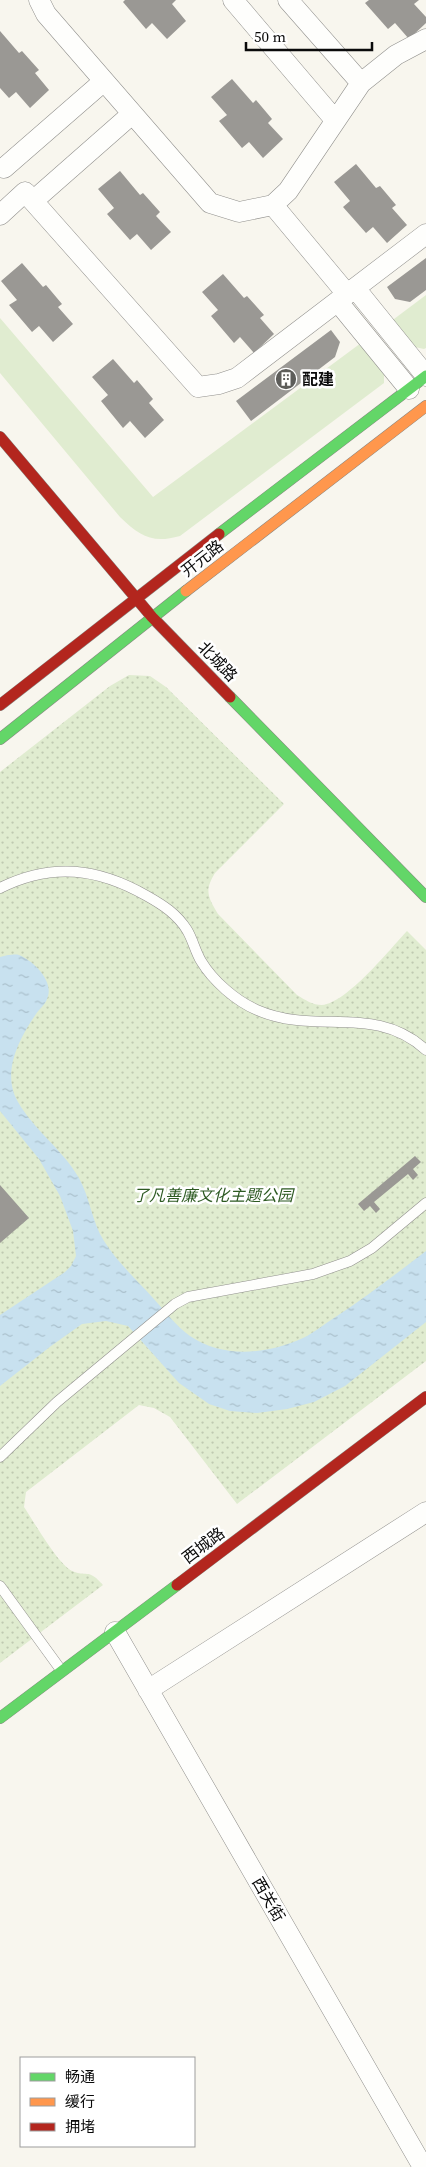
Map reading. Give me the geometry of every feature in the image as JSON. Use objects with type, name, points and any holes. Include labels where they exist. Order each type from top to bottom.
[{"type":"street","points":[[39,0],[46,14],[210,203],[239,212],[273,205],[288,191],[361,83],[396,55],[426,39]]},
{"type":"street","points":[[233,0],[335,120]]},
{"type":"street","points":[[288,0],[361,83]]},
{"type":"street","points":[[104,81],[4,173],[29,197],[198,387],[237,378],[426,234]]},
{"type":"street","points":[[0,215],[29,197],[132,114]]},
{"type":"street","points":[[273,205],[347,295],[426,376]]},
{"type":"street","points":[[347,295],[409,389]]},
{"type":"street","name":"开元路","points":[[0,705],[136,598],[426,376]]},
{"type":"street","name":"开元路","points":[[0,739],[152,617],[426,406]]},
{"type":"street","name":"北城路","points":[[0,437],[152,617],[426,897]]},
{"type":"street","name":"西城路","points":[[0,1718],[426,1397]]},
{"type":"street","points":[[148,1690],[426,1512]]},
{"type":"street","name":"西关街","points":[[115,1632],[423,2167]]},
{"type":"lane","points":[[0,888],[14,881],[42,873],[63,870],[90,873],[110,878],[132,887],[166,907],[187,930],[201,961],[213,977],[242,1003],[277,1017],[302,1022],[378,1024],[414,1039],[426,1050]]},
{"type":"lane","points":[[0,1457],[57,1402],[170,1309],[188,1297],[313,1274],[350,1261],[379,1242],[426,1203]]},
{"type":"lane","points":[[0,1586],[62,1671]]},
{"type":"green space","points":[[426,295],[426,348],[424,349],[415,347],[390,322]]},
{"type":"green space","points":[[0,318],[153,497],[361,343],[384,374],[384,383],[180,536],[154,539],[140,533],[120,517],[0,373]]},
{"type":"green space","name":"了凡善廉文化主题公园","points":[[129,675],[150,676],[166,687],[284,804],[215,873],[208,889],[218,914],[297,995],[315,1004],[322,1005],[332,1002],[368,974],[407,931],[426,950],[426,1361],[237,1504],[170,1417],[154,1408],[139,1405],[26,1492],[24,1507],[60,1560],[72,1571],[94,1576],[103,1585],[0,1663],[0,772],[110,686]]},
{"type":"water","points":[[19,955],[37,967],[46,979],[49,992],[46,1001],[24,1034],[14,1056],[11,1080],[18,1102],[32,1122],[65,1158],[79,1178],[100,1234],[109,1249],[127,1271],[185,1332],[203,1343],[231,1351],[246,1352],[275,1348],[303,1338],[315,1331],[369,1294],[426,1251],[426,1322],[345,1386],[314,1402],[287,1409],[257,1413],[230,1411],[209,1404],[179,1383],[128,1326],[106,1321],[82,1324],[0,1386],[0,1315],[65,1272],[71,1266],[76,1256],[73,1231],[60,1196],[39,1159],[0,1111],[0,957]]},
{"type":"building","points":[[125,0],[176,0],[172,4],[186,21],[167,39],[152,23],[146,29],[123,2]]},
{"type":"building","points":[[369,0],[419,0],[414,4],[426,17],[426,23],[409,39],[395,23],[388,29],[365,3]]},
{"type":"building","points":[[0,31],[19,53],[22,51],[39,70],[35,73],[49,90],[30,108],[16,92],[9,98],[0,88]]},
{"type":"building","points":[[232,79],[253,103],[256,100],[272,119],[268,123],[283,139],[263,158],[249,142],[242,148],[219,121],[227,115],[211,97]]},
{"type":"building","points":[[356,164],[376,188],[380,186],[396,205],[392,208],[407,225],[387,243],[373,227],[366,233],[343,207],[350,201],[334,182]]},
{"type":"building","points":[[120,171],[140,195],[143,193],[160,212],[156,216],[171,232],[151,250],[137,234],[130,240],[107,214],[114,208],[98,189]]},
{"type":"building","points":[[426,258],[426,290],[410,302],[395,299],[387,287]]},
{"type":"building","points":[[22,263],[43,287],[46,285],[62,304],[58,307],[73,324],[53,342],[39,326],[32,332],[9,305],[17,300],[1,281]]},
{"type":"building","points":[[223,274],[244,298],[247,296],[264,315],[260,318],[274,334],[254,353],[240,337],[234,343],[211,316],[218,310],[202,292]]},
{"type":"building","name":"配建","points":[[331,330],[340,342],[335,357],[251,421],[236,401]]},
{"type":"building","points":[[113,359],[134,383],[137,380],[153,399],[149,403],[164,420],[145,438],[130,421],[123,428],[101,401],[108,395],[92,377]]},
{"type":"building","points":[[415,1156],[421,1162],[413,1169],[418,1175],[413,1180],[408,1174],[374,1202],[380,1209],[376,1213],[370,1206],[364,1211],[358,1204]]},
{"type":"building","points":[[0,1185],[29,1218],[0,1243]]},
{"type":"traffic: fast","points":[[219,534],[426,376]]},
{"type":"traffic: fast","points":[[0,739],[186,591]]},
{"type":"traffic: fast","points":[[230,697],[426,897]]},
{"type":"traffic: fast","points":[[0,1718],[177,1585]]},
{"type":"traffic: slow","points":[[186,591],[426,406]]},
{"type":"traffic: jam","points":[[0,437],[152,617],[230,697]]},
{"type":"traffic: jam","points":[[0,705],[219,534]]},
{"type":"traffic: jam","points":[[177,1585],[426,1397]]},
{"type":"place","name":"配建","points":[[286,379]]}]
